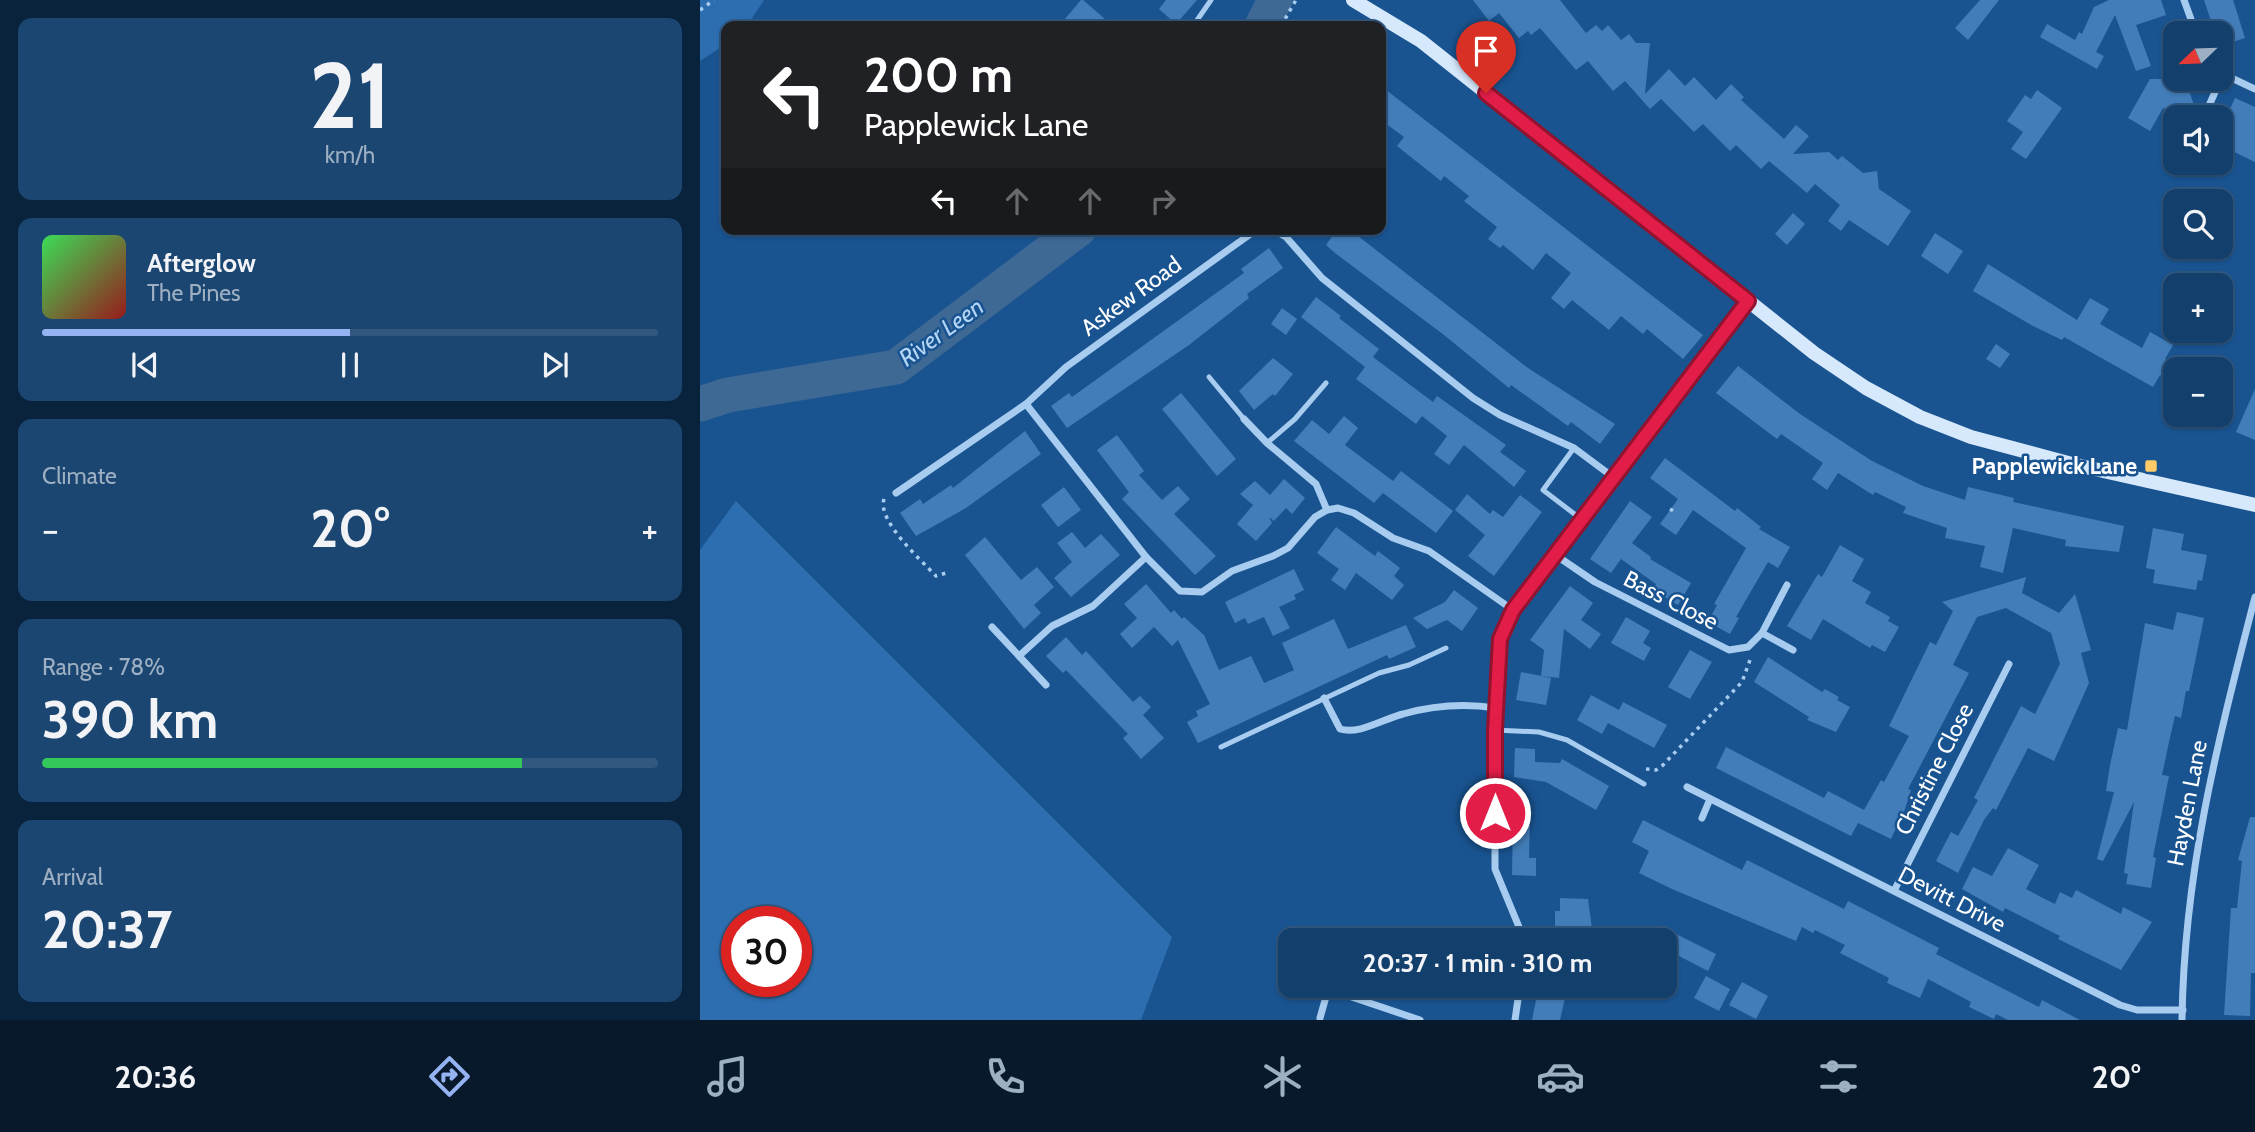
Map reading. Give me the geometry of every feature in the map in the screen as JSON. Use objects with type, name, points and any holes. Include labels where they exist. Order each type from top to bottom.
[{"type":"street","points":[[1353,0],[1421,41],[1748,301],[1866,388],[1920,417],[1971,437],[2072,464],[2255,505]]},
{"type":"street","points":[[2184,0],[2192,21]]},
{"type":"street","points":[[2233,79],[2255,89]]},
{"type":"street","name":"Askew Road","points":[[896,494],[1026,404],[1066,367],[1249,235]]},
{"type":"street","points":[[1282,235],[1322,278],[1473,398],[1500,415],[1574,448],[1613,477]]},
{"type":"street","points":[[1519,928],[1495,869],[1495,730],[1500,639],[1513,610],[1554,554],[1748,301]]},
{"type":"street","points":[[1026,404],[1146,557],[1180,591],[1202,592],[1232,571],[1288,548],[1315,517],[1327,510],[1338,508],[1354,513],[1393,538],[1429,551],[1513,610]]},
{"type":"street","points":[[1244,419],[1267,443],[1316,484],[1327,510]]},
{"type":"street","name":"Bass Close","points":[[1554,554],[1595,582],[1718,645],[1729,650],[1748,648]]},
{"type":"street","points":[[1019,656],[1052,626],[1093,606],[1146,557]]},
{"type":"street","points":[[1748,648],[1762,633],[1787,585]]},
{"type":"street","name":"Hayden Lane","points":[[2182,1020],[2192,872],[2201,818],[2255,597]]},
{"type":"street","points":[[992,627],[1046,685]]},
{"type":"street","points":[[1762,633],[1793,650]]},
{"type":"street","name":"Christine Close","points":[[1894,891],[2009,664]]},
{"type":"street","points":[[1324,698],[1340,729],[1349,732],[1402,714],[1441,706],[1467,704],[1496,708]]},
{"type":"street","name":"Devitt Drive","points":[[1687,787],[2120,1005],[2137,1010],[2183,1010]]},
{"type":"street","points":[[1702,818],[1710,799]]},
{"type":"street","points":[[1320,1018],[1326,998]]},
{"type":"street","points":[[1359,998],[1420,1020]]},
{"type":"street","points":[[1515,1020],[1518,998]]},
{"type":"lane","points":[[1196,21],[1211,0]]},
{"type":"lane","points":[[1209,377],[1244,419]]},
{"type":"lane","points":[[1267,443],[1295,419],[1326,383]]},
{"type":"lane","points":[[1574,448],[1543,489],[1581,519]]},
{"type":"lane","points":[[1221,747],[1379,673],[1409,665],[1446,648]]},
{"type":"lane","points":[[1495,730],[1539,732],[1567,740],[1644,784]]},
{"type":"path","points":[[700,10],[714,0]]},
{"type":"path","points":[[1284,21],[1296,0]]},
{"type":"path","points":[[896,494],[888,489],[885,496],[882,505],[887,521],[936,576],[946,573]]},
{"type":"path","points":[[1670,509],[1675,512]]},
{"type":"path","points":[[1644,769],[1656,770],[1663,765],[1742,682],[1750,659],[1748,648]]},
{"type":"shaded area","points":[[700,0],[764,0],[750,21],[721,21],[721,47],[700,61]]},
{"type":"shaded area","points":[[736,501],[1172,937],[1141,1020],[700,1020],[700,550]]},
{"type":"building","points":[[1083,0],[1107,21],[1063,21]]},
{"type":"building","points":[[1166,0],[1197,0],[1179,21],[1173,21],[1159,9]]},
{"type":"building","points":[[1473,0],[1560,0],[1586,33],[1596,25],[1602,31],[1608,25],[1621,40],[1629,34],[1636,43],[1650,43],[1645,94],[1669,69],[1685,86],[1694,77],[1716,100],[1731,84],[1744,97],[1741,100],[1784,139],[1796,125],[1809,136],[1793,154],[1829,152],[1838,160],[1842,156],[1863,173],[1877,171],[1879,189],[1911,211],[1888,246],[1849,220],[1841,231],[1828,221],[1840,205],[1815,184],[1807,193],[1769,161],[1761,169],[1736,145],[1730,151],[1703,124],[1694,132],[1661,99],[1650,109],[1625,81],[1613,91],[1588,61],[1576,70],[1540,28],[1531,35],[1528,31],[1519,38],[1499,13],[1489,21]]},
{"type":"building","points":[[1980,0],[1999,0],[1968,40],[1955,28]]},
{"type":"building","points":[[2109,0],[2161,0],[2166,15],[2136,25],[2151,66],[2136,71],[2115,15],[2096,52],[2104,56],[2097,69],[2040,37],[2047,24],[2075,40],[2079,32],[2082,34],[2094,7]]},
{"type":"building","points":[[2204,0],[2233,0],[2245,38],[2233,42],[2233,21],[2211,21]]},
{"type":"building","points":[[2150,79],[2163,79],[2163,91],[2189,91],[2194,105],[2163,105],[2150,131],[2128,118]]},
{"type":"building","points":[[1386,90],[1703,335],[1683,359],[1647,329],[1643,334],[1621,316],[1609,330],[1572,300],[1564,309],[1551,298],[1571,273],[1546,253],[1533,270],[1503,245],[1500,248],[1488,239],[1497,227],[1464,201],[1469,196],[1444,176],[1441,181],[1397,146],[1404,137],[1386,124]]},
{"type":"building","points":[[2037,90],[2062,108],[2026,159],[2011,149],[2023,132],[2007,121],[2025,95],[2031,99]]},
{"type":"building","points":[[2235,98],[2255,107],[2255,162],[2233,151],[2232,105]]},
{"type":"building","points":[[1793,213],[1805,224],[1787,245],[1775,234]]},
{"type":"building","points":[[1935,233],[1963,251],[1948,274],[1921,256]]},
{"type":"building","points":[[1333,235],[1357,235],[1528,368],[1615,424],[1600,444],[1571,422],[1568,426],[1511,385],[1509,388],[1326,245]]},
{"type":"building","points":[[1269,248],[1283,268],[1247,294],[1249,298],[1189,345],[1067,428],[1051,406],[1069,393],[1072,397],[1244,273],[1241,269]]},
{"type":"building","points":[[1988,264],[2077,320],[2090,298],[2109,309],[2100,324],[2142,348],[2150,332],[2163,339],[2163,343],[2173,345],[2166,357],[2163,357],[2163,377],[2160,375],[2153,387],[2064,337],[2062,340],[2033,326],[1973,291]]},
{"type":"building","points":[[1316,297],[1379,349],[1373,357],[1433,402],[1437,396],[1506,445],[1500,452],[1526,471],[1514,487],[1464,445],[1449,465],[1434,454],[1447,436],[1422,416],[1416,424],[1356,379],[1365,367],[1301,317]]},
{"type":"building","points":[[1282,308],[1297,319],[1286,335],[1271,324]]},
{"type":"building","points":[[1996,344],[2010,354],[2000,368],[1986,359]]},
{"type":"building","points":[[1273,358],[1293,374],[1275,396],[1273,394],[1254,410],[1239,391]]},
{"type":"building","points":[[1738,366],[1800,414],[1872,461],[1923,486],[1965,500],[1968,487],[2014,498],[2013,502],[2124,526],[2119,552],[2065,546],[2066,540],[2013,528],[2003,573],[1980,567],[1985,546],[1945,538],[1947,528],[1903,513],[1906,507],[1875,492],[1873,495],[1838,473],[1827,490],[1812,479],[1823,463],[1781,434],[1777,439],[1716,393]]},
{"type":"building","points":[[2255,389],[2255,440],[2236,432]]},
{"type":"building","points":[[1181,393],[1236,459],[1217,476],[1162,409]]},
{"type":"building","points":[[1344,416],[1358,428],[1345,445],[1393,481],[1401,471],[1453,511],[1436,533],[1383,493],[1374,503],[1294,441],[1312,420],[1329,434]]},
{"type":"building","points":[[1025,431],[1041,454],[966,508],[916,536],[900,513],[920,499],[923,504],[951,485],[953,488]]},
{"type":"building","points":[[1117,435],[1144,471],[1139,475],[1162,500],[1178,486],[1190,499],[1174,514],[1216,556],[1195,575],[1122,499],[1129,492],[1097,450]]},
{"type":"building","points":[[1665,458],[1735,511],[1737,508],[1761,527],[1759,529],[1790,547],[1778,568],[1768,562],[1736,617],[1739,618],[1730,634],[1708,622],[1717,605],[1714,604],[1746,548],[1693,510],[1676,535],[1660,524],[1678,499],[1650,478]]},
{"type":"building","points":[[1284,479],[1305,498],[1292,514],[1286,508],[1274,521],[1269,517],[1272,523],[1256,541],[1237,524],[1253,505],[1240,494],[1255,481],[1270,495]]},
{"type":"building","points":[[1064,487],[1081,510],[1058,527],[1041,505]]},
{"type":"building","points":[[1467,494],[1490,514],[1493,510],[1503,517],[1520,495],[1542,512],[1494,576],[1468,556],[1485,535],[1455,510]]},
{"type":"building","points":[[1630,501],[1652,517],[1632,543],[1651,557],[1650,559],[1691,583],[1678,605],[1653,590],[1656,584],[1621,559],[1611,573],[1590,559]]},
{"type":"building","points":[[1336,527],[1375,556],[1378,551],[1400,568],[1394,576],[1404,585],[1392,600],[1356,573],[1345,590],[1331,580],[1339,569],[1317,553]]},
{"type":"building","points":[[2153,528],[2184,534],[2181,550],[2207,555],[2202,581],[2198,580],[2196,590],[2153,583],[2155,570],[2146,568]]},
{"type":"building","points":[[1072,532],[1085,548],[1101,534],[1120,555],[1071,597],[1054,578],[1072,562],[1057,543]]},
{"type":"building","points":[[985,537],[1021,580],[1037,567],[1054,587],[1034,605],[1041,613],[1024,629],[965,555]]},
{"type":"building","points":[[1840,545],[1864,559],[1852,581],[1871,592],[1865,603],[1890,617],[1888,621],[1899,627],[1885,652],[1872,645],[1870,648],[1823,619],[1811,640],[1787,626],[1818,574],[1822,577]]},
{"type":"building","points":[[1294,569],[1304,590],[1294,595],[1296,599],[1279,607],[1290,628],[1273,636],[1264,617],[1248,624],[1245,618],[1235,623],[1225,602]]},
{"type":"building","points":[[2026,577],[2022,593],[2059,613],[2075,594],[2091,650],[2081,653],[2089,683],[2054,761],[2028,748],[1996,810],[1993,808],[1984,820],[1958,873],[1936,861],[1951,832],[1958,836],[1978,800],[1974,798],[2021,706],[2035,714],[2060,664],[2051,633],[2006,608],[1977,617],[1953,665],[1969,673],[1908,789],[1911,790],[1905,809],[1891,839],[1858,823],[1851,836],[1716,768],[1726,747],[1824,798],[1828,791],[1864,810],[1881,780],[1884,782],[1909,736],[1889,726],[1930,642],[1936,645],[1953,611],[1942,602]]},
{"type":"building","points":[[1146,584],[1171,613],[1174,610],[1204,635],[1219,670],[1251,656],[1264,683],[1294,670],[1282,643],[1334,619],[1348,649],[1406,625],[1416,647],[1389,659],[1387,655],[1198,743],[1187,722],[1198,716],[1196,711],[1210,704],[1178,640],[1172,646],[1154,627],[1132,648],[1120,634],[1137,618],[1124,604]]},
{"type":"building","points":[[1570,586],[1593,603],[1581,620],[1601,634],[1590,649],[1564,629],[1559,678],[1541,676],[1544,650],[1530,640]]},
{"type":"building","points":[[1454,590],[1478,608],[1462,631],[1447,620],[1427,629],[1413,618],[1445,602]]},
{"type":"building","points":[[2177,612],[2204,618],[2189,691],[2186,691],[2181,718],[2175,716],[2162,775],[2169,776],[2153,857],[2156,858],[2151,888],[2126,884],[2128,874],[2124,873],[2134,802],[2103,861],[2097,859],[2114,792],[2106,791],[2110,765],[2118,728],[2127,730],[2145,623],[2173,630]]},
{"type":"building","points":[[1626,617],[1650,631],[1643,643],[1651,648],[1644,661],[1611,643]]},
{"type":"building","points":[[1066,637],[1082,655],[1086,651],[1133,702],[1140,696],[1151,707],[1143,715],[1164,738],[1141,759],[1123,738],[1128,734],[1066,670],[1063,673],[1046,656]]},
{"type":"building","points":[[1690,650],[1712,662],[1690,699],[1668,687]]},
{"type":"building","points":[[1768,657],[1822,692],[1825,689],[1839,697],[1837,700],[1850,707],[1836,732],[1807,720],[1809,717],[1754,682]]},
{"type":"building","points":[[1521,672],[1551,678],[1546,705],[1516,700]]},
{"type":"building","points":[[1591,695],[1619,710],[1623,702],[1667,725],[1654,748],[1608,723],[1602,734],[1577,720]]},
{"type":"building","points":[[1515,748],[1535,749],[1535,762],[1560,763],[1562,759],[1609,786],[1596,810],[1546,782],[1514,777]]},
{"type":"building","points":[[1513,815],[1530,815],[1529,858],[1536,858],[1536,876],[1512,875]]},
{"type":"building","points":[[2250,817],[2255,817],[2255,973],[2251,973],[2250,1016],[2224,1015],[2231,908],[2237,908],[2242,861],[2238,860]]},
{"type":"building","points":[[1643,820],[1742,870],[1747,860],[1844,909],[1848,901],[1939,948],[1936,954],[2039,1007],[2042,1000],[2080,1020],[2008,1020],[1996,1014],[1994,1019],[1969,1007],[1971,1002],[1928,979],[1920,998],[1887,983],[1889,978],[1840,953],[1845,945],[1815,930],[1813,933],[1802,927],[1796,941],[1672,889],[1639,873],[1649,851],[1632,842]]},
{"type":"building","points":[[2008,848],[2039,865],[2026,889],[2041,897],[2055,904],[2060,892],[2072,898],[2076,890],[2121,914],[2123,907],[2152,922],[2121,970],[2058,939],[2060,936],[2005,908],[2003,912],[1962,889],[1973,867],[1992,876]]},
{"type":"building","points":[[1560,898],[1588,899],[1592,928],[1555,928],[1555,911],[1560,911]]},
{"type":"building","points":[[1677,934],[1716,954],[1708,971],[1677,955]]},
{"type":"building","points":[[1706,976],[1730,989],[1719,1011],[1694,998]]},
{"type":"building","points":[[1742,982],[1768,996],[1756,1019],[1729,1005]]},
{"type":"building","points":[[1536,998],[1565,998],[1560,1020],[1532,1020]]},
{"type":"waterway","name":"River Leen","points":[[1264,21],[1275,0]]},
{"type":"waterway","name":"River Leen","points":[[700,404],[728,395],[896,367],[1071,235]]},
{"type":"place","name":"Papplewick Lane","points":[[2151,466]]},
{"type":"route","points":[[1486,93],[1748,301],[1513,610],[1500,639],[1495,730],[1495,813]]}]
